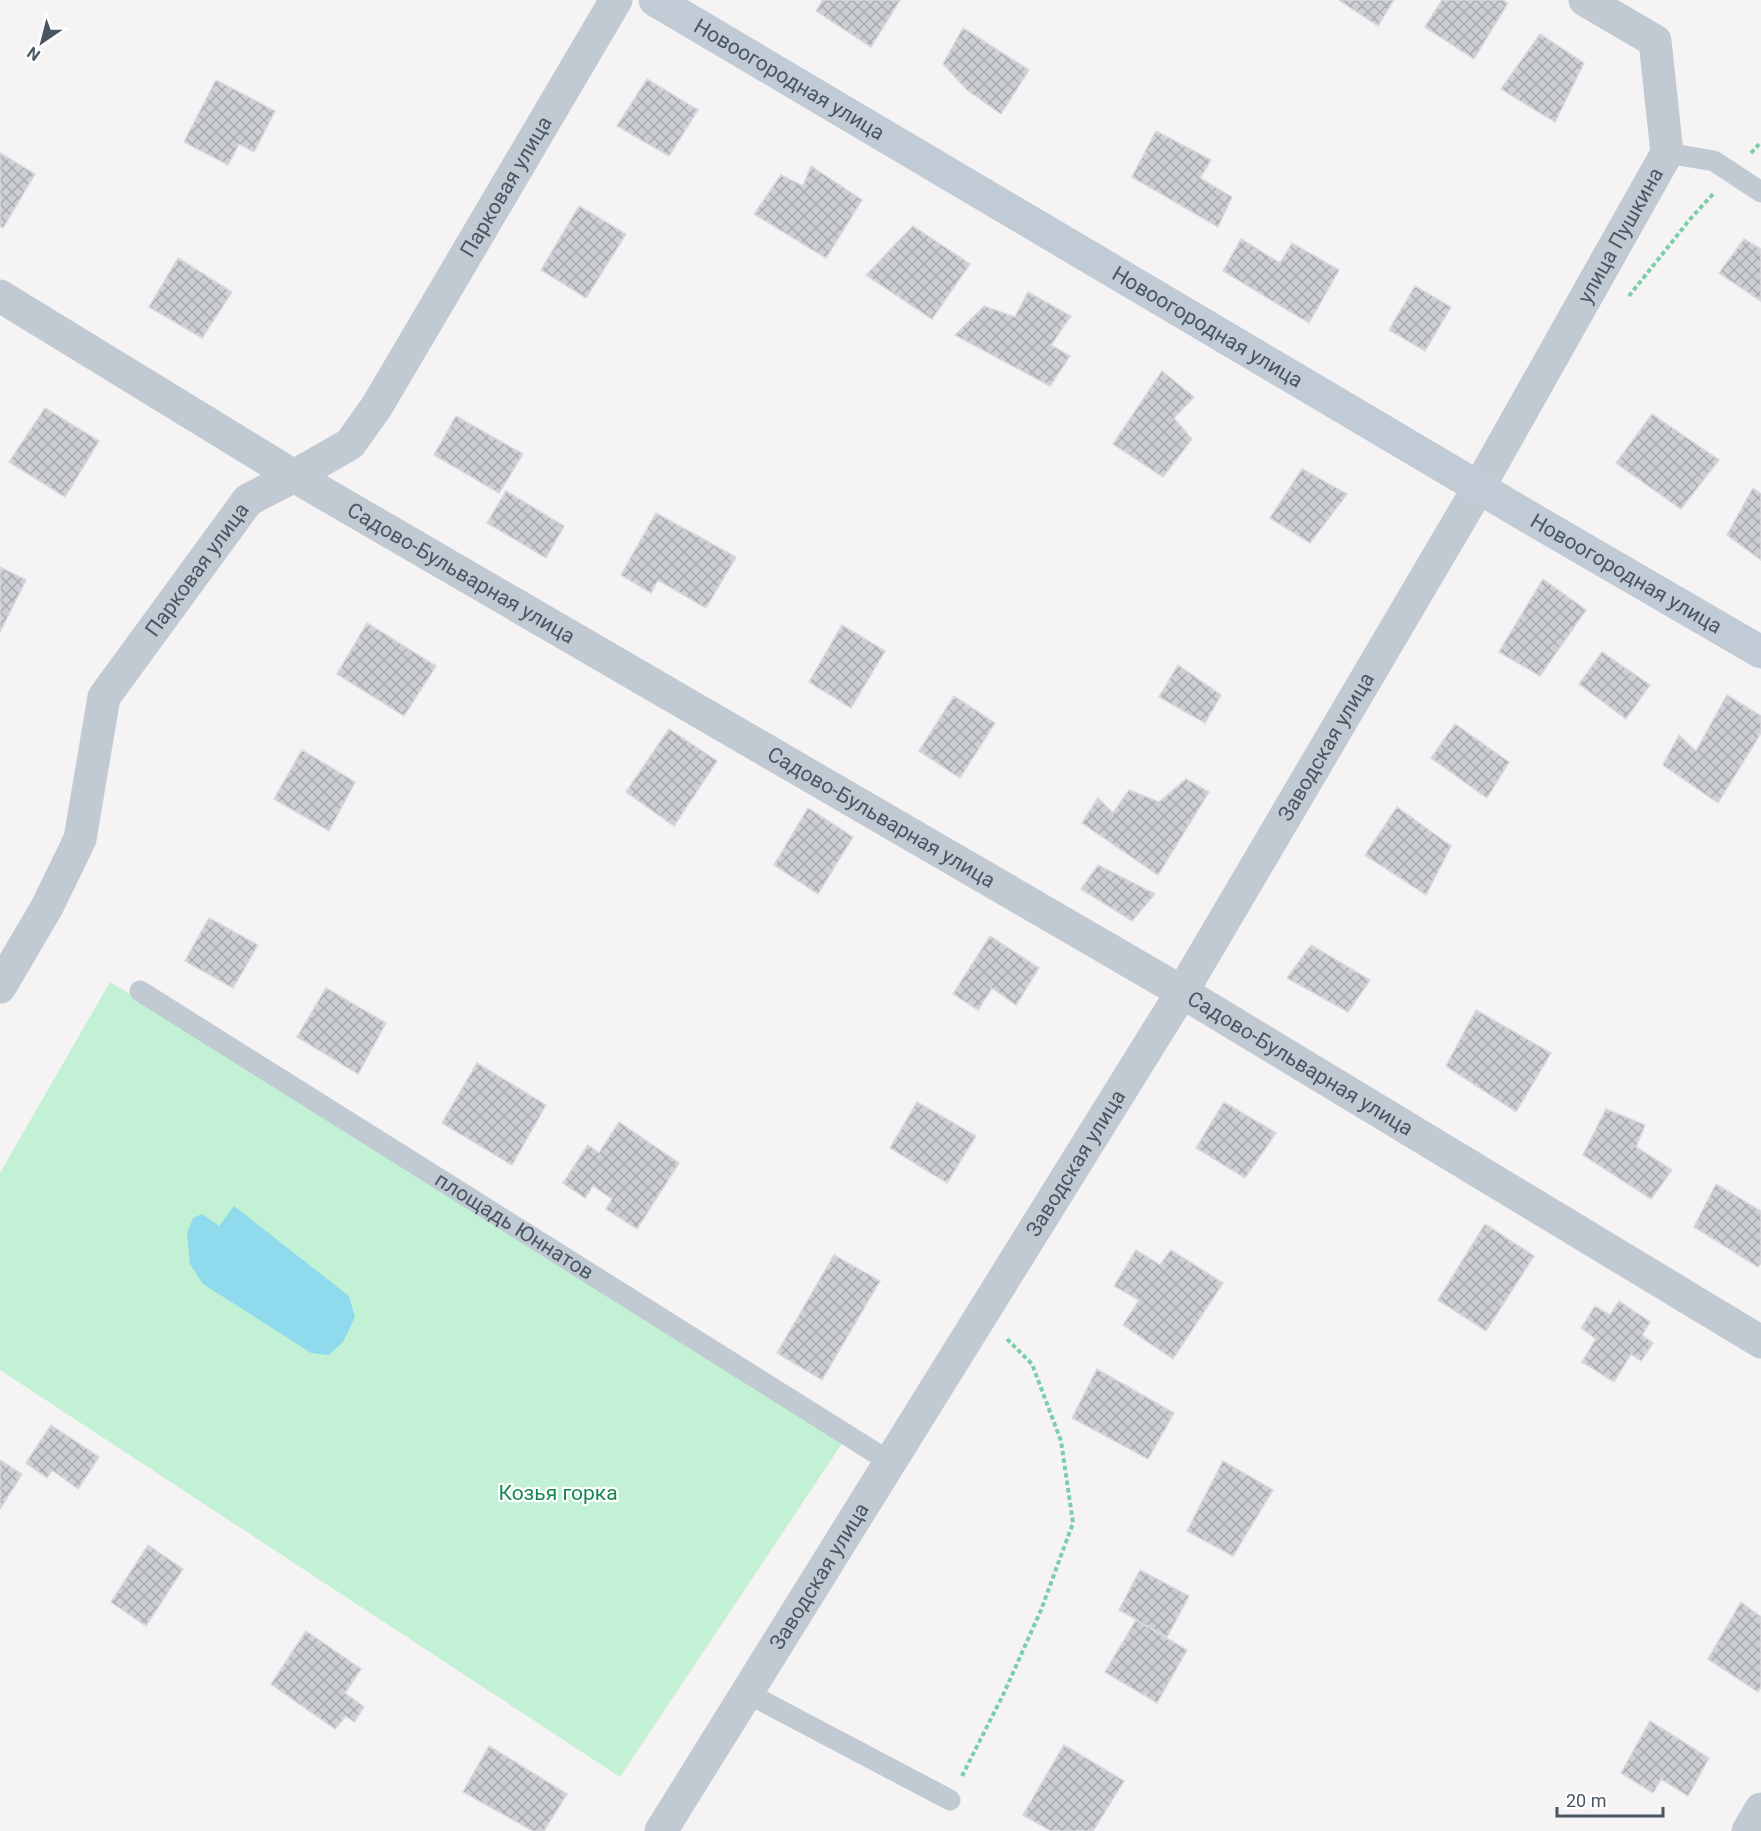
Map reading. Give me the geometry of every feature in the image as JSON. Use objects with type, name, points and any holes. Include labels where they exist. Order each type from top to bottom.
[{"type":"street","name":"Парковая улица","points":[[0,987],[47,907],[80,839],[104,697],[248,500],[350,444],[377,406],[616,0]]},
{"type":"street","name":"Новоогородная улица","points":[[655,0],[1479,488],[1761,652]]},
{"type":"street","name":"улица Пушкина","points":[[1479,488],[1667,153],[1655,41],[1585,0]]},
{"type":"street","name":"Садово-Бульварная улица","points":[[0,296],[294,476],[1182,992],[1761,1342]]},
{"type":"street","name":"Заводская улица","points":[[661,1831],[1182,992],[1479,488]]},
{"type":"street","points":[[1748,1831],[1761,1809]]},
{"type":"lane","points":[[1667,153],[1714,161],[1761,192]]},
{"type":"lane","name":"площадь Юннатов","points":[[140,991],[890,1462]]},
{"type":"lane","points":[[747,1693],[950,1800]]},
{"type":"path","points":[[950,1800],[1004,1693],[1041,1611],[1073,1523],[1061,1442],[1032,1364],[981,1315]]},
{"type":"green space","name":"Козья горка","points":[[110,982],[849,1433],[620,1777],[0,1370],[0,1173]]},
{"type":"water","points":[[234,1206],[349,1296],[355,1317],[343,1342],[329,1355],[311,1353],[203,1284],[190,1264],[187,1233],[193,1218],[202,1214],[219,1226]]},
{"type":"building","points":[[823,0],[900,0],[871,47],[816,11]]},
{"type":"building","points":[[1339,0],[1394,0],[1378,26]]},
{"type":"building","points":[[1442,0],[1503,0],[1508,3],[1474,59],[1425,27]]},
{"type":"building","points":[[963,28],[1029,70],[1001,114],[967,90],[943,64]]},
{"type":"building","points":[[1540,34],[1584,63],[1555,122],[1501,89]]},
{"type":"building","points":[[647,79],[698,110],[669,156],[617,126]]},
{"type":"building","points":[[216,80],[275,111],[254,152],[239,144],[228,165],[184,142]]},
{"type":"building","points":[[1156,131],[1211,160],[1200,178],[1232,197],[1218,227],[1132,177]]},
{"type":"building","points":[[0,153],[35,174],[3,228],[0,226]]},
{"type":"building","points":[[811,166],[862,200],[826,258],[754,214],[781,175],[803,186]]},
{"type":"building","points":[[579,206],[626,234],[586,298],[541,270]]},
{"type":"building","points":[[913,226],[970,264],[932,319],[866,275]]},
{"type":"building","points":[[1241,239],[1280,263],[1292,243],[1339,270],[1309,323],[1223,271]]},
{"type":"building","points":[[1744,239],[1761,249],[1761,301],[1719,273]]},
{"type":"building","points":[[178,258],[232,292],[202,338],[149,307]]},
{"type":"building","points":[[1415,286],[1451,307],[1425,351],[1389,330]]},
{"type":"building","points":[[1028,292],[1071,316],[1051,345],[1070,356],[1050,386],[955,335],[984,306],[1015,317]]},
{"type":"building","points":[[1162,371],[1194,397],[1174,418],[1192,439],[1163,477],[1113,444]]},
{"type":"building","points":[[45,408],[99,441],[65,497],[9,462]]},
{"type":"building","points":[[1652,414],[1719,460],[1681,509],[1616,463]]},
{"type":"building","points":[[456,416],[523,454],[499,493],[434,455]]},
{"type":"building","points":[[1302,469],[1347,494],[1310,543],[1270,518]]},
{"type":"building","points":[[1753,488],[1761,494],[1761,560],[1727,535]]},
{"type":"building","points":[[506,491],[564,526],[546,558],[487,523]]},
{"type":"building","points":[[656,513],[736,557],[706,608],[658,580],[651,593],[621,575]]},
{"type":"building","points":[[0,567],[26,580],[0,632]]},
{"type":"building","points":[[1543,579],[1586,610],[1540,676],[1499,652]]},
{"type":"building","points":[[367,623],[436,666],[404,716],[337,674]]},
{"type":"building","points":[[842,625],[885,651],[851,708],[809,682]]},
{"type":"building","points":[[1602,652],[1650,685],[1626,719],[1579,684]]},
{"type":"building","points":[[1178,665],[1221,695],[1205,723],[1159,697]]},
{"type":"building","points":[[1727,695],[1761,716],[1761,733],[1718,803],[1663,765],[1679,735],[1696,751]]},
{"type":"building","points":[[954,696],[995,723],[960,778],[919,751]]},
{"type":"building","points":[[1455,724],[1509,762],[1487,798],[1431,758]]},
{"type":"building","points":[[669,729],[717,761],[674,826],[626,792]]},
{"type":"building","points":[[302,750],[355,782],[329,831],[274,799]]},
{"type":"building","points":[[1186,779],[1209,792],[1158,875],[1082,823],[1098,798],[1113,813],[1129,790],[1159,802]]},
{"type":"building","points":[[1397,807],[1451,846],[1426,895],[1365,855]]},
{"type":"building","points":[[808,808],[853,837],[818,894],[774,865]]},
{"type":"building","points":[[1098,865],[1155,894],[1132,921],[1081,889]]},
{"type":"building","points":[[209,918],[258,945],[233,988],[185,961]]},
{"type":"building","points":[[990,936],[1039,968],[1016,1005],[992,988],[978,1010],[953,994]]},
{"type":"building","points":[[1311,945],[1370,980],[1348,1012],[1287,978]]},
{"type":"building","points":[[326,988],[386,1023],[358,1074],[297,1037]]},
{"type":"building","points":[[1476,1010],[1551,1053],[1516,1112],[1446,1066]]},
{"type":"building","points":[[477,1063],[546,1105],[512,1165],[442,1123]]},
{"type":"building","points":[[917,1102],[976,1136],[947,1183],[890,1148]]},
{"type":"building","points":[[1224,1102],[1276,1133],[1245,1178],[1196,1148]]},
{"type":"building","points":[[1606,1109],[1645,1125],[1636,1147],[1672,1170],[1651,1199],[1583,1155]]},
{"type":"building","points":[[619,1122],[679,1163],[637,1229],[606,1209],[612,1199],[593,1186],[585,1198],[563,1183],[588,1145],[599,1153]]},
{"type":"building","points":[[1716,1184],[1761,1211],[1761,1263],[1758,1267],[1694,1227]]},
{"type":"building","points":[[1485,1224],[1534,1256],[1486,1331],[1438,1300]]},
{"type":"building","points":[[1136,1250],[1160,1265],[1171,1250],[1223,1283],[1173,1359],[1123,1325],[1139,1300],[1114,1286]]},
{"type":"building","points":[[834,1255],[880,1281],[822,1380],[777,1353]]},
{"type":"building","points":[[1619,1301],[1650,1322],[1642,1335],[1653,1343],[1641,1361],[1631,1354],[1614,1382],[1582,1362],[1596,1339],[1581,1328],[1595,1306],[1610,1315]]},
{"type":"building","points":[[1097,1369],[1174,1413],[1148,1459],[1072,1418]]},
{"type":"building","points":[[51,1425],[99,1457],[78,1489],[52,1470],[47,1478],[26,1463]]},
{"type":"building","points":[[0,1460],[22,1474],[0,1509]]},
{"type":"building","points":[[1223,1461],[1273,1490],[1233,1556],[1187,1531]]},
{"type":"building","points":[[148,1545],[183,1569],[146,1626],[111,1602]]},
{"type":"building","points":[[1140,1570],[1189,1596],[1167,1637],[1119,1610]]},
{"type":"building","points":[[1741,1602],[1761,1617],[1761,1687],[1758,1692],[1708,1659]]},
{"type":"building","points":[[1136,1620],[1187,1650],[1157,1703],[1105,1672]]},
{"type":"building","points":[[306,1631],[361,1669],[345,1693],[364,1707],[354,1722],[346,1716],[335,1729],[271,1684]]},
{"type":"building","points":[[1650,1721],[1709,1758],[1688,1796],[1661,1779],[1653,1793],[1621,1773]]},
{"type":"building","points":[[1064,1745],[1124,1781],[1093,1831],[1051,1831],[1023,1815]]},
{"type":"building","points":[[489,1746],[567,1794],[544,1831],[533,1831],[463,1792]]}]
